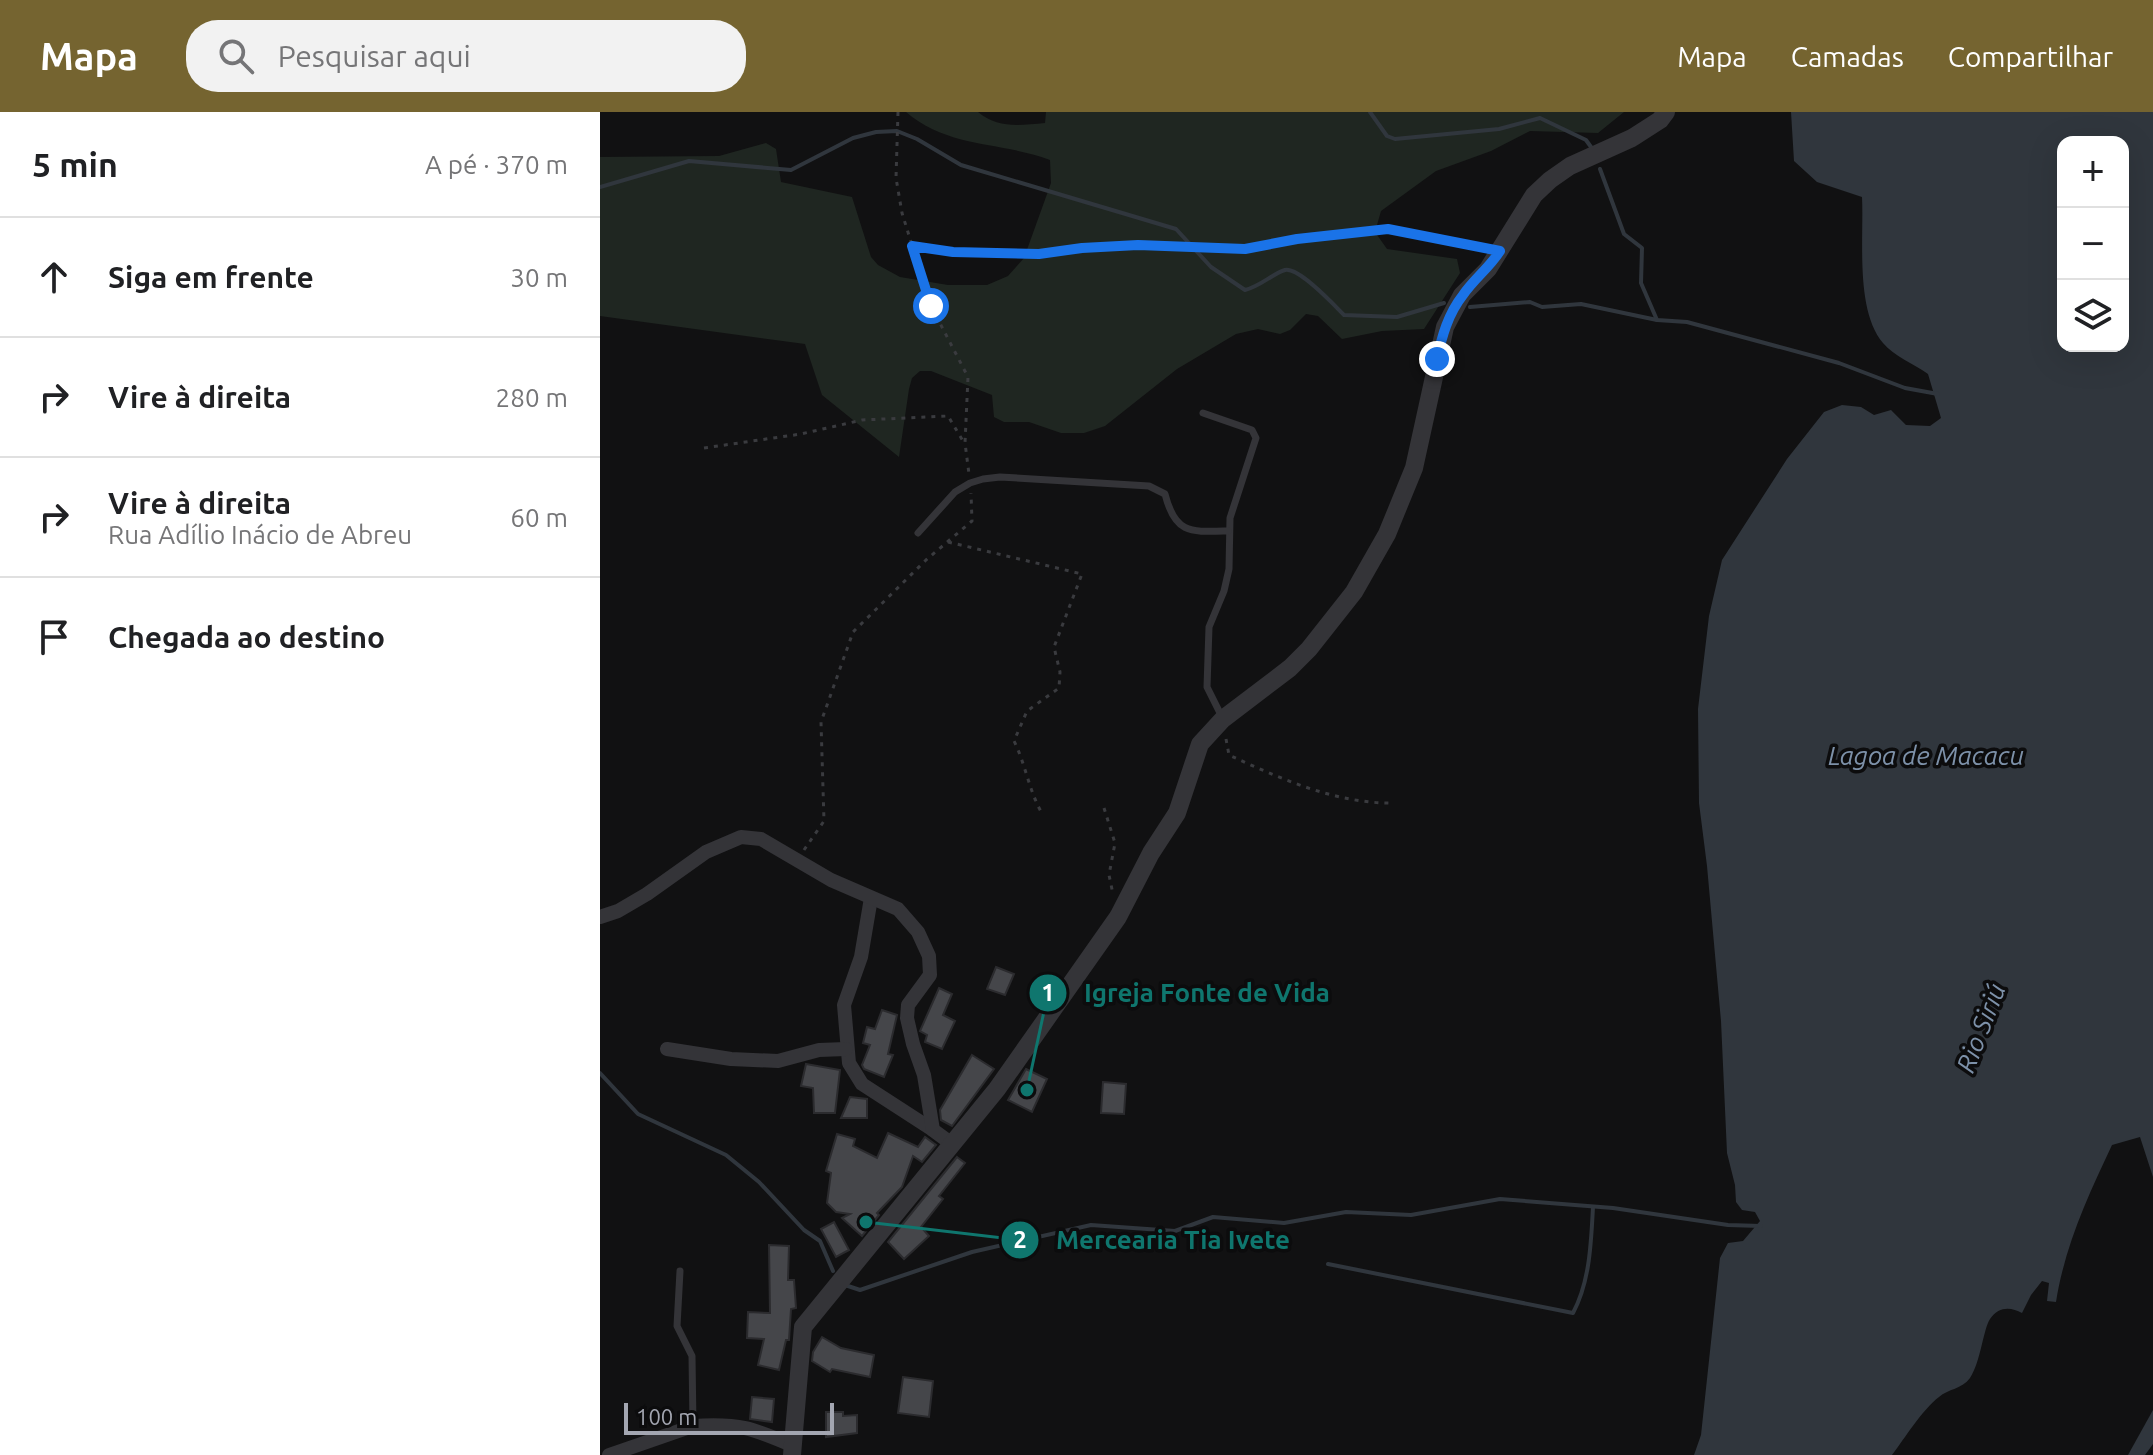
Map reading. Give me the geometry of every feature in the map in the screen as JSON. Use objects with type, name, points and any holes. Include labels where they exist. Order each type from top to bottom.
[{"type":"street","points":[[609,1455],[693,1426],[748,1426],[793,1450],[803,1327],[1032,1043],[1118,917],[1151,853],[1177,813],[1200,744],[1223,719],[1290,668],[1354,592],[1387,534],[1414,468],[1445,327],[1462,295],[1488,269],[1534,195],[1550,180],[1570,166],[1632,138],[1660,120],[1666,112]]},
{"type":"street","points":[[600,917],[628,906],[706,852],[741,837],[761,839],[831,880],[890,905],[905,915],[918,932],[929,956],[930,975],[908,1005],[907,1018],[924,1075],[933,1130]]},
{"type":"street","points":[[871,898],[861,957],[844,1005],[846,1049],[853,1072],[862,1084],[952,1144]]},
{"type":"street","points":[[667,1049],[731,1059],[778,1061],[819,1050],[846,1049]]},
{"type":"lane","points":[[1203,413],[1252,430],[1256,438],[1230,518],[1229,569],[1224,591],[1209,627],[1207,687],[1223,719]]},
{"type":"lane","points":[[918,533],[955,492],[970,483],[1000,477],[1149,486],[1165,494],[1171,516],[1179,525],[1190,530],[1228,531]]},
{"type":"lane","points":[[680,1271],[677,1326],[692,1356],[693,1426]]},
{"type":"path","points":[[799,859],[824,821],[821,722],[853,632],[972,521],[965,443],[968,377],[931,306],[902,213],[896,178],[898,112]]},
{"type":"path","points":[[912,246],[953,252],[1039,254],[1138,245],[1245,249],[1297,239],[1388,229],[1500,251]]},
{"type":"path","points":[[704,448],[801,434],[862,420],[948,416],[965,443]]},
{"type":"path","points":[[948,542],[1082,574],[1054,647],[1060,672],[1059,688],[1027,711],[1014,741],[1025,763],[1034,800],[1043,815]]},
{"type":"path","points":[[1223,719],[1229,755],[1314,790],[1367,803],[1390,803]]},
{"type":"path","points":[[1104,808],[1115,843],[1109,875],[1118,917]]},
{"type":"shaded area","points":[[906,112],[978,112],[993,121],[1018,125],[1045,123],[1046,112],[1624,112],[1598,133],[1530,131],[1491,151],[1436,171],[1381,211],[1375,232],[1387,249],[1457,259],[1460,273],[1424,329],[1382,331],[1342,339],[1318,316],[1306,314],[1290,330],[1280,334],[1258,329],[1236,334],[1177,369],[1105,426],[1084,433],[1061,433],[1029,422],[1004,422],[994,417],[992,395],[931,371],[920,371],[912,378],[909,389],[899,457],[822,395],[805,344],[600,316],[600,157],[719,156],[766,143],[776,149],[781,182],[852,197],[871,257],[878,265],[900,277],[948,285],[987,285],[1008,276],[1024,258],[1051,183],[1050,160],[940,132]]},
{"type":"water","name":"Lagoa de Macacu","points":[[1791,112],[2153,112],[2153,1177],[2140,1137],[2112,1145],[2071,1241],[2056,1302],[2047,1301],[2049,1283],[2042,1281],[2022,1313],[2005,1309],[1997,1312],[1990,1319],[1970,1378],[1933,1403],[1892,1455],[1694,1455],[1701,1435],[1720,1258],[1728,1243],[1743,1241],[1760,1221],[1755,1212],[1742,1210],[1736,1202],[1727,1153],[1721,1021],[1699,803],[1698,709],[1709,616],[1722,560],[1787,459],[1824,412],[1842,405],[1861,407],[1874,415],[1891,410],[1906,425],[1930,426],[1941,418],[1928,374],[1888,348],[1874,329],[1868,312],[1863,273],[1862,197],[1817,182],[1794,161]]},
{"type":"water","points":[[2153,1410],[2153,1444],[2145,1455],[2128,1455]]},
{"type":"building","points":[[996,967],[1014,974],[1005,995],[987,989]]},
{"type":"building","points":[[939,988],[952,994],[943,1015],[955,1021],[942,1049],[925,1042],[927,1035],[920,1031]]},
{"type":"building","points":[[882,1010],[897,1015],[888,1054],[893,1055],[884,1077],[864,1069],[862,1065],[870,1045],[863,1043],[867,1027],[875,1029]]},
{"type":"building","points":[[972,1055],[994,1069],[952,1126],[941,1120],[940,1110]]},
{"type":"building","points":[[806,1064],[840,1070],[835,1113],[814,1113],[813,1088],[801,1086]]},
{"type":"building","points":[[1026,1069],[1047,1079],[1032,1112],[1008,1100]]},
{"type":"building","points":[[1103,1082],[1126,1084],[1124,1114],[1101,1113]]},
{"type":"building","points":[[850,1097],[867,1099],[867,1118],[841,1118]]},
{"type":"building","points":[[888,1133],[918,1147],[925,1137],[936,1145],[922,1162],[913,1156],[902,1187],[877,1213],[879,1215],[862,1236],[842,1218],[850,1214],[836,1212],[827,1203],[831,1173],[826,1171],[837,1134],[855,1139],[853,1146],[877,1158]]},
{"type":"building","points":[[957,1157],[965,1163],[939,1196],[943,1199],[921,1227],[929,1236],[904,1259],[888,1242]]},
{"type":"building","points":[[834,1222],[849,1250],[836,1257],[821,1229]]},
{"type":"building","points":[[769,1245],[789,1246],[788,1280],[794,1280],[796,1308],[791,1309],[789,1340],[786,1340],[779,1370],[758,1365],[764,1339],[747,1338],[748,1312],[770,1313]]},
{"type":"building","points":[[822,1337],[841,1348],[874,1355],[870,1377],[832,1369],[830,1372],[812,1361],[813,1352]]},
{"type":"building","points":[[903,1377],[933,1381],[929,1417],[898,1413]]},
{"type":"building","points":[[752,1397],[774,1399],[772,1422],[750,1419]]},
{"type":"building","points":[[826,1412],[857,1415],[857,1433],[826,1437]]},
{"type":"waterway","points":[[1370,112],[1387,136],[1395,139],[1499,129],[1540,118],[1586,140],[1591,147]]},
{"type":"waterway","points":[[600,187],[689,161],[791,170],[853,138],[897,131],[961,165],[1176,229],[1211,267],[1245,290],[1285,270],[1307,280],[1344,315],[1397,317],[1444,303]]},
{"type":"waterway","points":[[1600,169],[1624,234],[1642,248],[1641,283],[1657,320]]},
{"type":"waterway","points":[[1470,307],[1530,302],[1542,307],[1581,304],[1657,320],[1687,322],[1839,363],[1905,388],[1938,394]]},
{"type":"waterway","points":[[600,1073],[638,1114],[726,1155],[759,1182],[804,1230],[820,1241],[833,1271]]},
{"type":"waterway","points":[[845,1285],[860,1290],[972,1252],[1091,1225],[1175,1231],[1213,1217],[1284,1223],[1346,1212],[1411,1215],[1500,1199],[1613,1208],[1728,1225],[1761,1226]]},
{"type":"waterway","points":[[1328,1264],[1573,1313],[1586,1275],[1593,1207]]},
{"type":"place","name":"Igreja Fonte de Vida","points":[[1027,1090]]},
{"type":"place","name":"Mercearia Tia Ivete","points":[[866,1222]]},
{"type":"route","points":[[931,306],[912,246],[953,252],[1039,254],[1138,245],[1245,249],[1297,239],[1388,229],[1500,251],[1488,269],[1462,295],[1445,327],[1437,359]]},
{"type":"water label","name":"Rio Siriú","points":[[1981,1028]]}]
